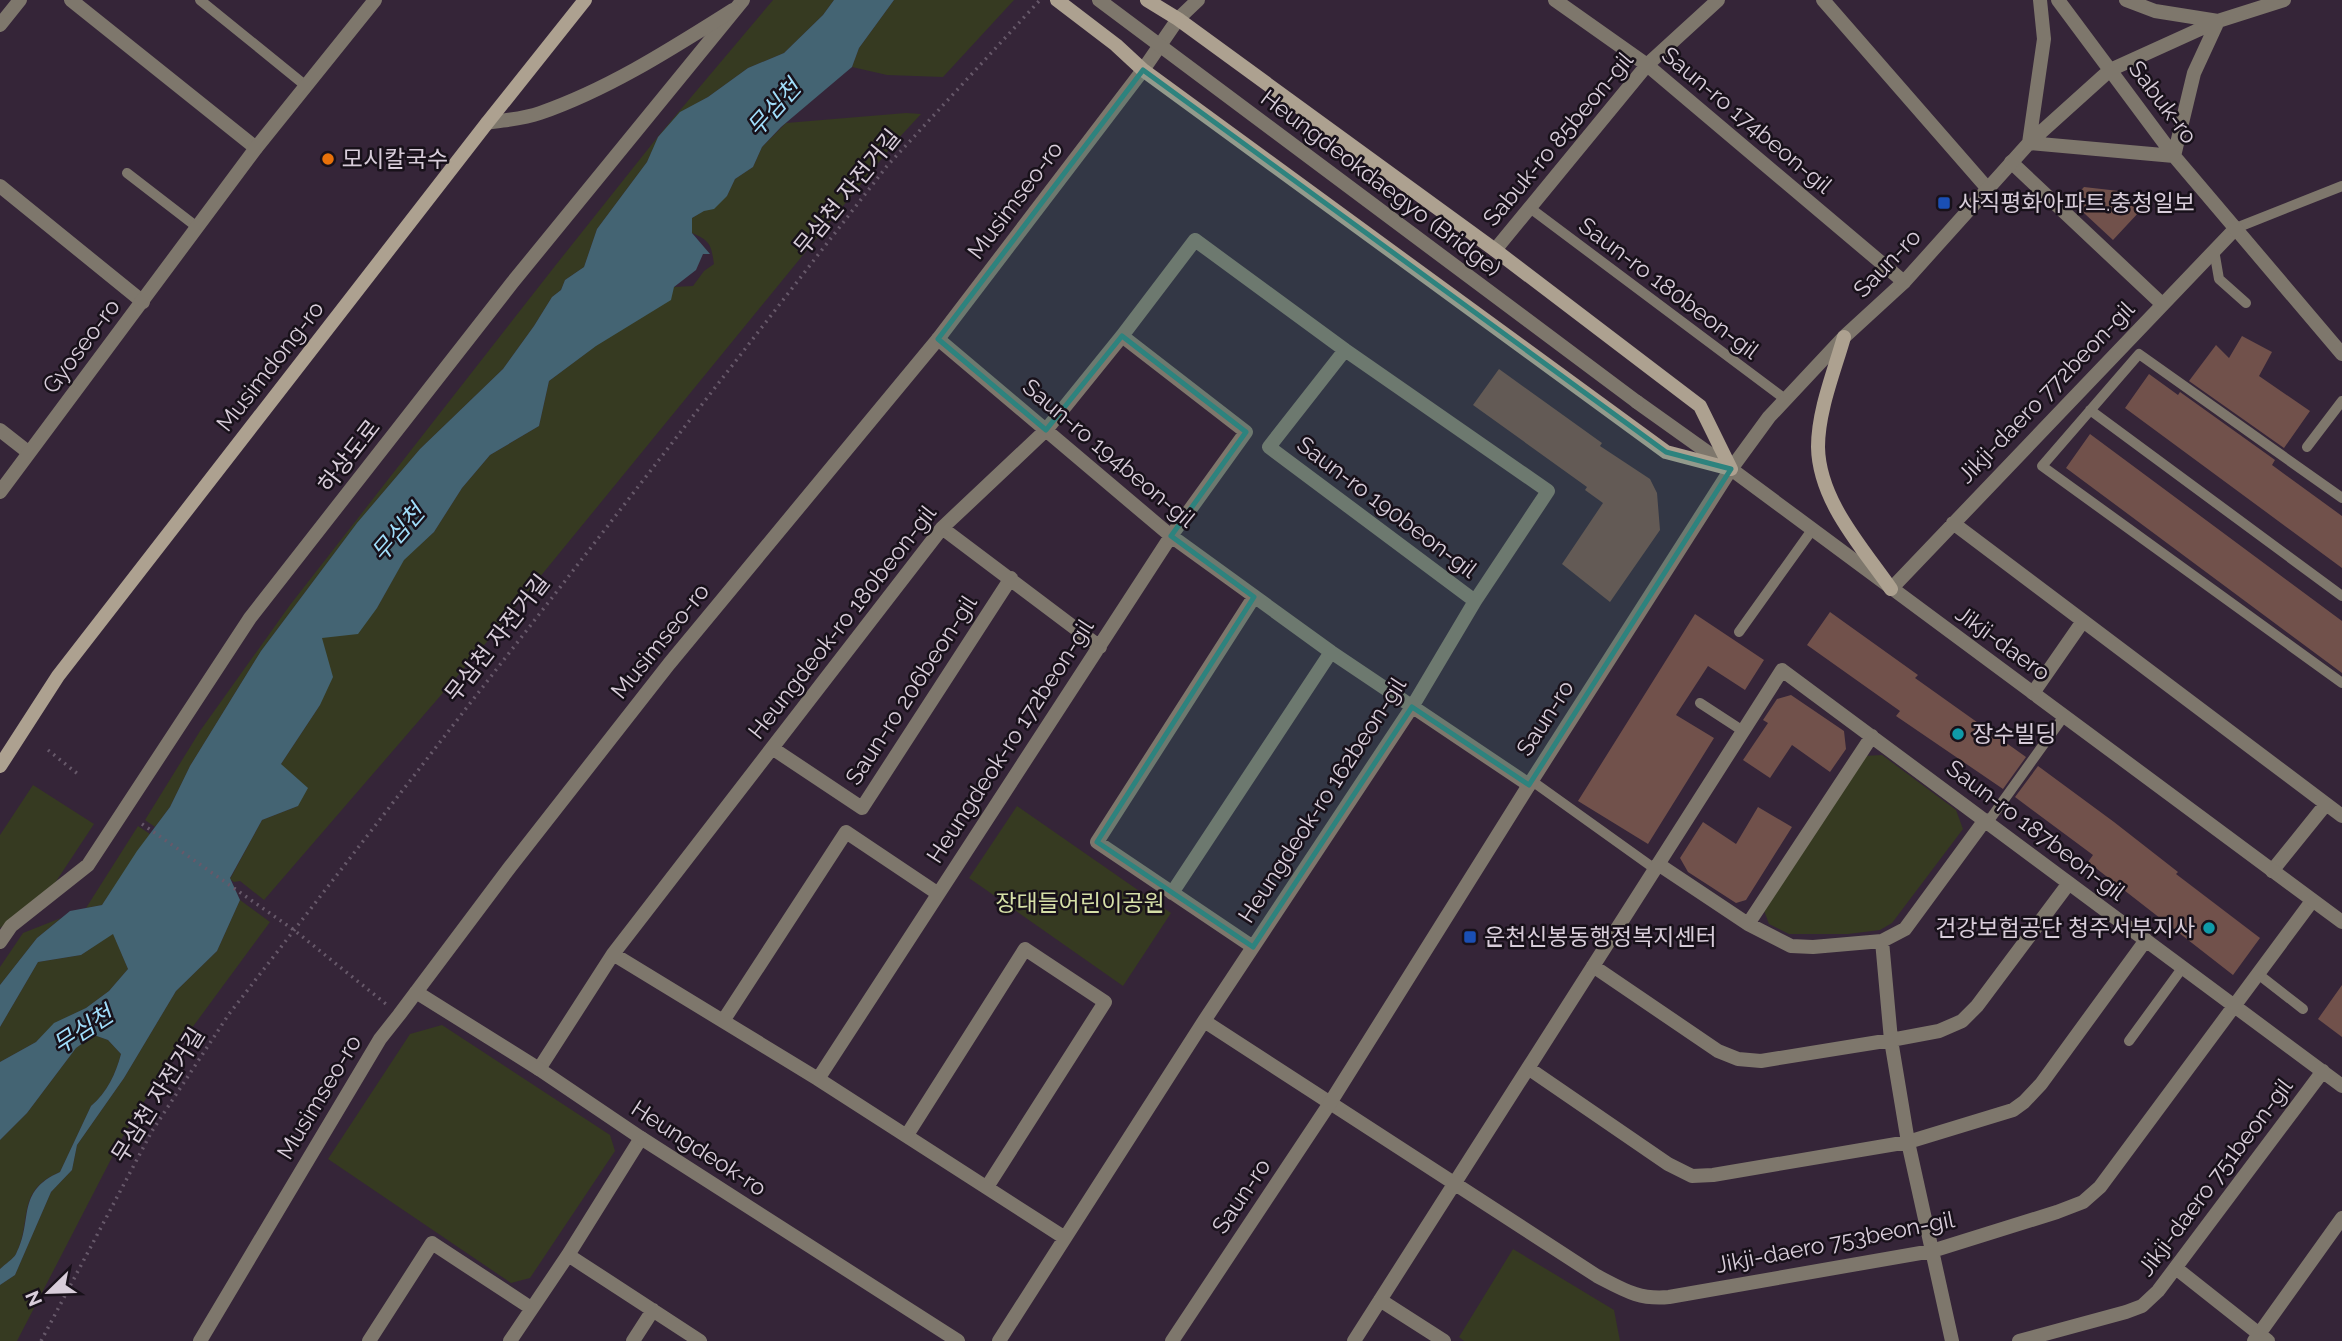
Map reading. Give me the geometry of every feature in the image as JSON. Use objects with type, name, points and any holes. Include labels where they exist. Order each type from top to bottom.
[{"type":"main road","name":"Musimdong-ro","points":[[0,766],[58,676],[585,0]]},
{"type":"main road","points":[[1057,0],[1143,70],[1665,452],[1731,469]]},
{"type":"main road","points":[[1152,3],[1178,19],[1495,250],[1700,406],[1731,469]]},
{"type":"main road","points":[[1844,337],[1822,417],[1818,446],[1821,471],[1830,497],[1891,589]]},
{"type":"street","points":[[0,25],[20,0]]},
{"type":"street","points":[[71,0],[256,148]]},
{"type":"street","name":"Heungdeokdaegyo (Bridge)","points":[[1099,0],[1637,402]]},
{"type":"street","name":"Musimseo-ro","points":[[200,1341],[380,1039],[669,664],[938,339],[1143,70],[1178,19],[1198,0]]},
{"type":"street","name":"Saun-ro 174beon-gil","points":[[1555,0],[1647,65],[1904,282]]},
{"type":"street","name":"Sabuk-ro 85beon-gil","points":[[1495,250],[1647,65],[1718,0]]},
{"type":"street","points":[[1823,0],[1988,188]]},
{"type":"street","points":[[2040,0],[2044,39],[2029,143],[2175,156],[2194,73],[2218,21],[2155,11],[2126,0]]},
{"type":"street","name":"Sabuk-ro","points":[[2058,0],[2175,156],[2342,354]]},
{"type":"street","name":"Saun-ro","points":[[1172,1341],[1330,1103],[1731,469],[1769,417],[1844,337],[1904,282],[2029,143],[2110,70],[2218,21],[2280,1]]},
{"type":"street","name":"Gyoseo-ro","points":[[0,492],[256,148],[371,2]]},
{"type":"street","points":[[487,123],[537,114],[572,100],[650,62],[738,5]]},
{"type":"street","name":"하상도로","points":[[0,942],[11,926],[88,865],[250,618],[512,283],[738,5]]},
{"type":"street","points":[[2011,162],[2162,304]]},
{"type":"street","points":[[0,186],[143,302]]},
{"type":"street","name":"Jikji-daero 772beon-gil","points":[[1891,589],[2236,228]]},
{"type":"street","name":"Heungdeok-ro 180beon-gil","points":[[540,1069],[613,954],[942,528],[1045,430],[1122,336],[1195,240],[1346,350]]},
{"type":"street","name":"Heungdeok-ro 172beon-gil","points":[[818,1079],[1171,536],[1246,432],[1122,336]]},
{"type":"street","name":"Saun-ro 194beon-gil","points":[[938,339],[1171,536],[1331,652],[1530,783]]},
{"type":"street","name":"Saun-ro 190beon-gil","points":[[1346,350],[1269,447],[1475,601]]},
{"type":"street","name":"Heungdeok-ro 162beon-gil","points":[[999,1341],[1204,1021],[1412,707],[1475,601],[1548,491],[1346,350]]},
{"type":"street","name":"Jikji-daero","points":[[1637,402],[2342,922]]},
{"type":"street","points":[[0,430],[28,452]]},
{"type":"street","points":[[1953,523],[2342,816]]},
{"type":"street","points":[[942,528],[1100,647]]},
{"type":"street","name":"Saun-ro 206beon-gil","points":[[772,748],[862,808],[1011,578]]},
{"type":"street","points":[[1253,947],[1097,842],[1254,597]]},
{"type":"street","points":[[2033,693],[2083,621]]},
{"type":"street","points":[[1172,893],[1331,652]]},
{"type":"street","name":"Saun-ro 187beon-gil","points":[[1528,1068],[1782,670],[2342,1086]]},
{"type":"street","points":[[1748,924],[1872,736]]},
{"type":"street","points":[[2272,871],[2326,804]]},
{"type":"street","points":[[1657,866],[1748,924],[1791,946],[1882,942],[1905,929],[1986,821]]},
{"type":"street","points":[[723,1021],[846,831],[937,893]]},
{"type":"street","points":[[1593,966],[1718,1051],[1738,1059],[1761,1061],[1891,1040],[1939,1031],[1962,1021],[1977,1006],[2069,883]]},
{"type":"street","name":"Jikji-daero 753beon-gil","points":[[1330,1103],[1597,1276],[1629,1293],[1648,1299],[1932,1251],[2083,1202],[2100,1186],[2312,901]]},
{"type":"street","points":[[1354,1341],[1528,1068],[1668,1164],[1692,1176],[1713,1175],[1908,1142],[2013,1110],[2024,1102],[2041,1084],[2146,940]]},
{"type":"street","points":[[1882,942],[1891,1040],[1908,1142],[1952,1341]]},
{"type":"street","points":[[907,1135],[1025,949],[1105,1002],[987,1187]]},
{"type":"street","points":[[613,954],[818,1079],[1065,1238]]},
{"type":"street","name":"Heungdeok-ro","points":[[416,992],[540,1069],[640,1138],[958,1341]]},
{"type":"street","points":[[1204,1021],[1330,1103]]},
{"type":"street","name":"Jikji-daero 751beon-gil","points":[[2019,1341],[2142,1306],[2177,1269],[2323,1071]]},
{"type":"street","points":[[510,1341],[568,1255],[640,1138]]},
{"type":"street","points":[[2177,1269],[2260,1339],[2342,1218]]},
{"type":"street","points":[[369,1341],[432,1242],[531,1308]]},
{"type":"street","points":[[568,1255],[700,1341]]},
{"type":"street","points":[[1380,1300],[1444,1341]]},
{"type":"street","points":[[634,1341],[653,1310]]},
{"type":"lane","points":[[200,0],[306,86]]},
{"type":"lane","points":[[127,173],[197,227]]},
{"type":"lane","points":[[2236,228],[2342,186]]},
{"type":"lane","name":"Saun-ro 180beon-gil","points":[[1530,208],[1785,399]]},
{"type":"lane","points":[[2214,250],[2219,279],[2246,303]]},
{"type":"lane","points":[[2342,498],[2139,354],[2042,466],[2342,683]]},
{"type":"lane","points":[[2307,447],[2342,401]]},
{"type":"lane","points":[[2090,410],[2342,596]]},
{"type":"lane","points":[[1739,632],[1812,530]]},
{"type":"lane","points":[[1700,704],[1743,731]]},
{"type":"lane","points":[[1986,821],[2064,716]]},
{"type":"lane","points":[[1530,783],[1657,866]]},
{"type":"lane","points":[[2129,1041],[2183,967]]},
{"type":"lane","points":[[2258,974],[2303,1009]]},
{"type":"path","name":"무심천 자전거길","points":[[41,1341],[152,1131],[229,1014],[887,166],[1040,0]]},
{"type":"path","points":[[48,750],[79,775]]},
{"type":"path","points":[[142,824],[294,930],[399,1015]]},
{"type":"highlighted area","points":[[1143,70],[1666,452],[1731,469],[1529,785],[1412,707],[1253,947],[1097,842],[1254,597],[1171,536],[1246,432],[1122,336],[1046,430],[938,339]]},
{"type":"green space","points":[[773,0],[834,0],[823,15],[784,53],[748,68],[708,97],[681,112],[658,137],[647,162],[597,229],[584,267],[565,280],[561,290],[552,297],[503,369],[420,449],[357,523],[261,651],[190,766],[170,807],[155,827],[145,820],[200,731],[290,605],[660,134]]},
{"type":"green space","points":[[894,0],[1014,0],[943,77],[887,75],[852,67],[859,48]]},
{"type":"green space","points":[[921,114],[486,643],[264,900],[240,881],[234,882],[230,879],[262,820],[298,806],[281,764],[320,705],[322,637],[377,608],[404,559],[434,532],[462,488],[490,455],[539,426],[549,381],[674,287],[693,286],[704,271],[714,264],[709,244],[692,233],[692,218],[727,196],[735,179],[753,167],[762,147],[786,123]]},
{"type":"green space","points":[[1882,755],[1956,810],[1963,829],[1892,923],[1880,930],[1848,934],[1789,934],[1769,924],[1763,908],[1863,756]]},
{"type":"green space","points":[[33,785],[94,824],[53,886],[0,928],[0,835]]},
{"type":"green space","name":"장대들어린이공원","points":[[1017,806],[1171,913],[1123,986],[969,878]]},
{"type":"green space","points":[[138,826],[150,834],[102,905],[86,908]]},
{"type":"green space","points":[[240,900],[270,922],[175,1051],[122,1138],[17,1341],[0,1341],[0,1285],[15,1275],[51,1192],[72,1170],[77,1145],[124,1078],[176,991],[217,951]]},
{"type":"green space","points":[[61,918],[37,938],[0,985],[0,967],[23,933]]},
{"type":"green space","points":[[113,933],[128,969],[109,991],[86,1008],[55,1023],[36,1042],[0,1062],[0,1027],[38,962],[81,955]]},
{"type":"green space","points":[[442,1025],[610,1135],[615,1151],[530,1278],[511,1283],[328,1159],[410,1034]]},
{"type":"green space","points":[[94,1035],[108,1040],[121,1054],[116,1068],[106,1089],[91,1106],[60,1172],[46,1180],[31,1197],[16,1254],[0,1269],[0,1140],[27,1113],[76,1048]]},
{"type":"green space","points":[[1513,1249],[1614,1310],[1620,1341],[1464,1341],[1459,1337]]},
{"type":"water","name":"무심천","points":[[834,0],[894,0],[859,48],[852,67],[781,127],[762,147],[753,167],[735,179],[727,196],[714,209],[692,218],[692,233],[710,254],[703,254],[696,270],[674,287],[671,300],[596,346],[549,381],[539,426],[490,455],[462,488],[434,532],[404,560],[377,608],[358,634],[322,638],[333,677],[320,705],[281,764],[308,788],[298,806],[262,820],[230,878],[240,900],[217,951],[176,991],[124,1078],[77,1145],[72,1170],[51,1192],[15,1275],[0,1285],[0,1269],[15,1256],[31,1198],[37,1188],[60,1172],[91,1106],[110,1082],[121,1054],[108,1040],[94,1035],[76,1048],[27,1113],[0,1140],[0,1062],[36,1042],[54,1023],[86,1008],[109,991],[128,969],[113,934],[81,955],[38,962],[0,1027],[0,985],[37,938],[70,911],[102,905],[170,807],[190,766],[261,651],[357,523],[420,449],[503,369],[552,297],[561,290],[565,280],[584,267],[597,229],[647,162],[658,137],[680,112],[708,97],[748,68],[784,53],[823,15]]},
{"type":"building","points":[[2084,187],[2119,191],[2140,211],[2113,240],[2071,201]]},
{"type":"building","points":[[2242,336],[2272,352],[2259,376],[2310,411],[2284,448],[2189,381],[2216,345],[2229,358]]},
{"type":"building","points":[[1499,369],[1602,443],[1600,446],[1650,479],[1657,493],[1660,530],[1610,602],[1562,564],[1603,503],[1585,490],[1587,487],[1473,405]]},
{"type":"building","points":[[2149,374],[2178,395],[2180,392],[2275,460],[2272,465],[2342,516],[2342,568],[2125,408]]},
{"type":"building","points":[[2090,434],[2342,621],[2342,673],[2066,468]]},
{"type":"building","points":[[1830,612],[1918,675],[1915,678],[2026,757],[2003,789],[1896,716],[1900,711],[1807,645]]},
{"type":"building","points":[[1695,614],[1764,660],[1745,690],[1708,666],[1676,715],[1714,738],[1648,844],[1578,801]]},
{"type":"building","points":[[1791,695],[1844,731],[1846,749],[1830,772],[1792,745],[1770,778],[1743,760],[1768,723],[1763,720],[1777,699]]},
{"type":"building","points":[[2038,766],[2114,822],[2178,872],[2176,874],[2260,938],[2233,975],[2088,862],[2093,855],[2015,797]]},
{"type":"building","points":[[1758,807],[1792,827],[1746,900],[1736,903],[1688,872],[1680,858],[1703,822],[1736,844]]},
{"type":"building","points":[[2342,985],[2342,1037],[2318,1019]]},
{"type":"place","name":"모시칼국수","points":[[328,159]]},
{"type":"place","name":"사직평화아파트.충청일보","points":[[1944,203]]},
{"type":"place","name":"장수빌딩","points":[[1958,734]]},
{"type":"place","name":"건강보험공단 청주서부지사","points":[[2209,928]]},
{"type":"place","name":"운천신봉동행정복지센터","points":[[1470,937]]}]
